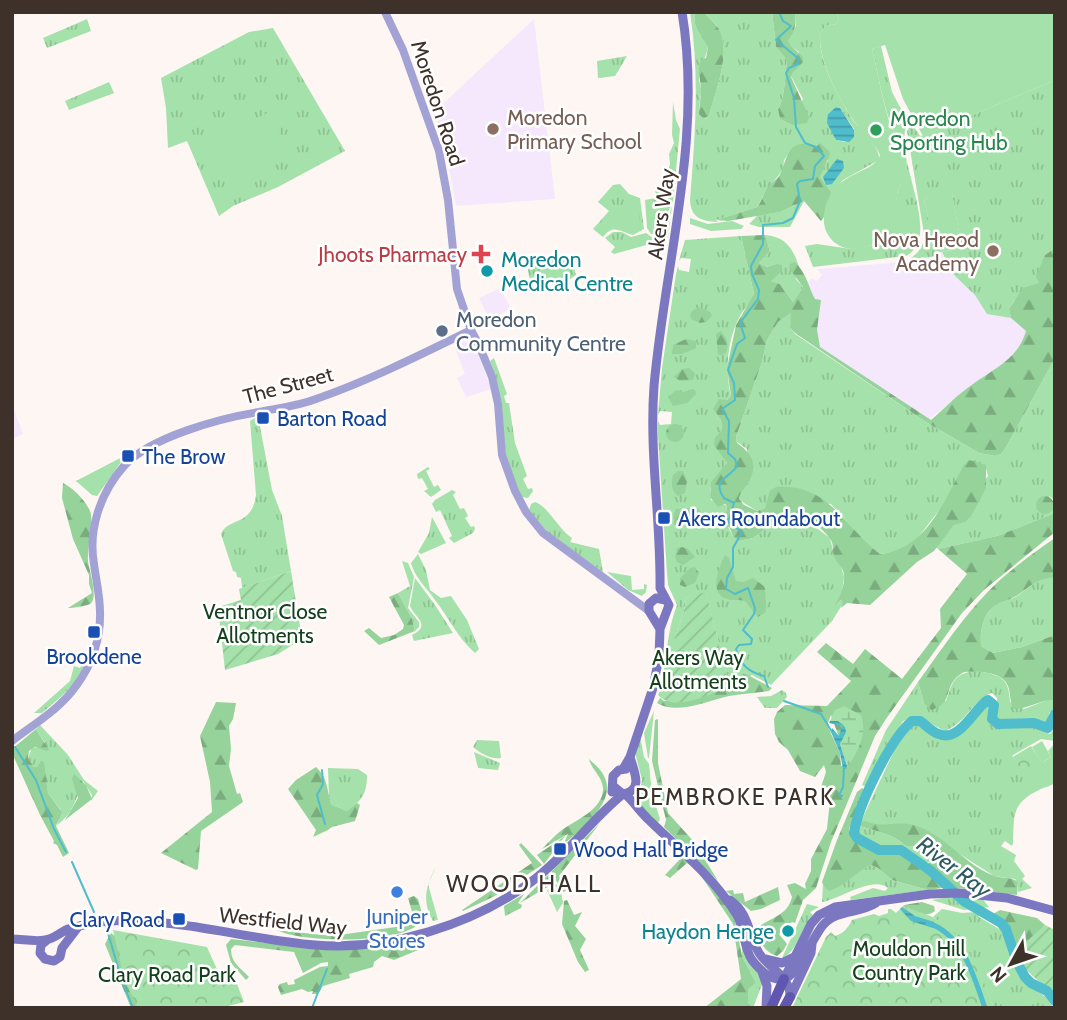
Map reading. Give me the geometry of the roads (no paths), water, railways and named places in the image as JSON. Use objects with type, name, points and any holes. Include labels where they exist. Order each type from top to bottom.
[{"type":"main road","name":"Akers Way","points":[[665,600],[660,587],[653,404],[688,135],[689,74],[682,12]]},
{"type":"main road","name":"Akers Way","points":[[653,599],[660,587]]},
{"type":"main road","points":[[660,629],[651,613],[653,599],[665,600],[668,606],[660,629],[656,677],[630,757],[623,769],[614,776],[613,786],[627,792],[649,820],[693,861],[723,895],[738,917],[747,951],[760,969],[767,986],[768,1008]]},
{"type":"main road","points":[[651,613],[660,617],[666,614]]},
{"type":"main road","points":[[627,792],[637,783],[630,757]]},
{"type":"main road","points":[[623,769],[635,774]]},
{"type":"main road","name":"Westfield Way","points":[[609,804],[613,786]]},
{"type":"main road","name":"Westfield Way","points":[[17,939],[49,940],[64,931],[104,920],[144,921],[266,939],[338,946],[361,945],[415,934],[447,925],[494,905],[528,884],[573,845],[609,804],[627,792]]},
{"type":"main road","points":[[768,1008],[811,924],[825,911],[850,904],[959,893],[1007,898],[1055,911]]},
{"type":"main road","points":[[723,895],[745,915],[756,947],[784,979],[790,990],[790,997]]},
{"type":"main road","points":[[760,969],[772,977],[784,979],[795,973],[805,951],[822,926],[833,917],[876,903]]},
{"type":"main road","points":[[62,948],[58,942],[49,940],[42,944],[40,951],[45,960],[53,961],[60,956],[62,948],[78,927]]},
{"type":"main road","name":"Westfield Way","points":[[17,939],[40,951]]},
{"type":"main road","points":[[784,1008],[811,953],[812,943]]},
{"type":"main road","points":[[763,958],[782,963],[795,956]]},
{"type":"street","name":"Moredon Road","points":[[386,12],[439,151],[449,209],[455,281],[496,393],[504,464],[526,512],[548,537],[651,613]]},
{"type":"street","name":"The Street","points":[[12,741],[70,693],[85,672],[95,650],[100,612],[93,563],[93,532],[103,499],[118,473],[130,460],[155,442],[244,415],[315,400],[400,365],[471,330]]},
{"type":"street","points":[[635,600],[653,599]]},
{"type":"water","points":[[836,107],[840,108],[854,130],[854,137],[849,142],[836,140],[827,123],[828,114]]},
{"type":"water","points":[[837,159],[843,161],[844,168],[832,184],[826,185],[823,177]]},
{"type":"water","points":[[838,721],[845,727],[846,732],[840,744],[846,769],[843,769],[831,732],[832,728],[839,736],[842,726],[829,723]]},
{"type":"water","points":[[902,907],[915,916],[934,922],[933,928],[911,921],[900,909]]},
{"type":"waterway","points":[[768,687],[764,676],[743,664],[736,649],[739,645],[751,644],[752,639],[743,630],[755,608],[748,588],[735,594],[726,589],[727,578],[733,567],[733,548],[742,532],[728,522],[734,503],[724,498],[719,487],[737,466],[735,459],[728,453],[729,421],[722,409],[735,400],[734,383],[728,370],[737,344],[745,338],[740,323],[758,299],[759,290],[751,266],[763,244],[763,225],[783,223],[793,218],[800,201],[797,184],[813,179],[815,166],[824,156],[816,147],[805,143],[796,127],[794,98],[786,73],[789,68],[798,64],[799,59],[776,40],[791,26],[783,21],[779,12]]},
{"type":"waterway","name":"River Ray","points":[[1055,714],[1048,728],[1034,723],[998,724],[992,719],[994,705],[988,700],[960,729],[947,735],[931,730],[920,721],[912,721],[894,742],[876,774],[854,833],[857,838],[879,850],[901,850],[931,871],[965,902],[1001,923],[1006,929],[1025,977],[1047,991],[1055,1001]]},
{"type":"waterway","points":[[784,701],[821,714],[832,732]]},
{"type":"waterway","points":[[15,747],[36,780],[54,829],[66,852]]},
{"type":"waterway","points":[[842,796],[839,795],[843,787],[844,767]]},
{"type":"waterway","points":[[322,770],[323,784],[317,795],[325,824]]},
{"type":"waterway","name":"River Ray","points":[[858,802],[864,805]]},
{"type":"waterway","points":[[72,862],[94,912]]},
{"type":"waterway","points":[[928,923],[940,929],[959,947],[966,958],[985,1008]]},
{"type":"waterway","points":[[106,926],[133,1008]]},
{"type":"waterway","points":[[312,1008],[327,969]]},
{"type":"place","name":"Moredon Primary School","points":[[493,129]]},
{"type":"place","name":"Moredon Sporting Hub","points":[[876,130]]},
{"type":"place","name":"Nova Hreod Academy","points":[[993,251]]},
{"type":"place","name":"Jhoots Pharmacy","points":[[481,254]]},
{"type":"place","name":"Moredon Medical Centre","points":[[487,271]]},
{"type":"place","name":"Moredon Community Centre","points":[[442,331]]},
{"type":"place","name":"Barton Road","points":[[263,418]]},
{"type":"place","name":"The Brow","points":[[128,456]]},
{"type":"place","name":"Akers Roundabout","points":[[664,518]]},
{"type":"place","name":"Brookdene","points":[[94,632]]},
{"type":"place","name":"Wood Hall Bridge","points":[[560,849]]},
{"type":"place","name":"Juniper Stores","points":[[397,892]]},
{"type":"place","name":"Clary Road","points":[[179,919]]},
{"type":"place","name":"Haydon Henge","points":[[788,931]]},
{"type":"district","name":"PEMBROKE PARK","points":[[735,797]]},
{"type":"district","name":"WOOD HALL","points":[[524,883]]},
{"type":"park label","name":"Ventnor Close Allotments","points":[[265,623]]},
{"type":"park label","name":"Akers Way Allotments","points":[[698,669]]},
{"type":"park label","name":"Mouldon Hill Country Park","points":[[909,960]]},
{"type":"park label","name":"Clary Road Park","points":[[167,974]]}]
